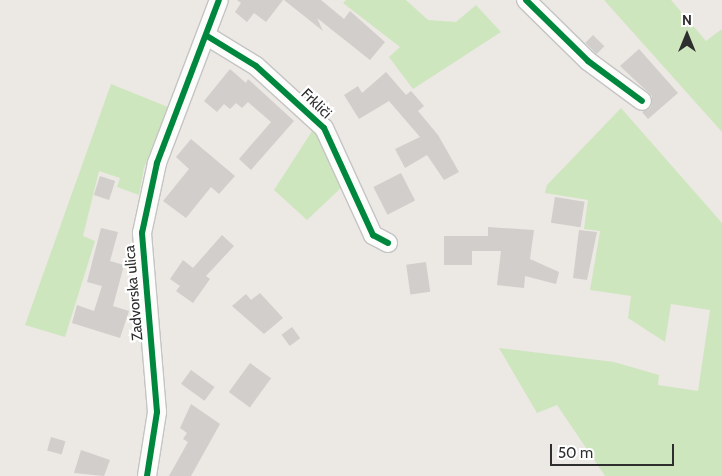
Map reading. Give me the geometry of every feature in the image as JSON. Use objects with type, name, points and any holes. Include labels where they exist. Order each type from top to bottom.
[{"type":"street","name":"Zadvorska ulica","points":[[147,476],[157,412],[142,233],[156,164],[207,36],[218,0]]},
{"type":"street","points":[[526,0],[588,61],[642,100]]},
{"type":"street","name":"Frkliči","points":[[207,36],[256,66],[324,128],[373,235],[388,243]]},
{"type":"green space","points":[[346,0],[406,0],[428,20],[456,22],[476,5],[501,32],[413,89],[389,57],[400,47],[343,3]]},
{"type":"green space","points":[[604,0],[671,0],[706,41],[722,29],[722,132]]},
{"type":"green space","points":[[111,84],[168,107],[144,168],[139,195],[117,187],[120,178],[99,171],[83,236],[95,241],[65,337],[25,325]]},
{"type":"green space","points":[[621,108],[722,223],[722,476],[605,476],[557,405],[537,413],[499,348],[614,362],[659,375],[658,385],[698,391],[710,310],[671,304],[665,342],[628,318],[631,296],[590,290],[600,231],[584,229],[588,200],[545,193],[547,185]]},
{"type":"green space","points":[[314,128],[344,185],[307,220],[274,190]]},
{"type":"building","points":[[237,0],[283,0],[266,22],[254,13],[247,22],[235,12],[241,3]]},
{"type":"building","points":[[284,0],[321,0],[344,19],[350,11],[385,42],[370,60],[317,18],[323,31]]},
{"type":"building","points":[[593,35],[604,46],[597,54],[585,43]]},
{"type":"building","points":[[639,49],[678,93],[648,119],[642,112],[651,107],[652,96],[620,66]]},
{"type":"building","points":[[230,69],[246,83],[248,79],[294,121],[251,170],[239,159],[271,122],[248,102],[242,108],[236,103],[230,109],[224,104],[217,112],[204,101]]},
{"type":"building","points":[[386,72],[406,95],[411,91],[424,106],[418,111],[438,135],[459,172],[444,180],[427,155],[405,168],[395,149],[420,137],[389,101],[359,119],[344,95],[358,86],[362,93]]},
{"type":"building","points":[[191,139],[235,176],[219,194],[211,187],[186,218],[163,201],[189,169],[176,157]]},
{"type":"building","points":[[401,173],[415,201],[387,215],[373,187]]},
{"type":"building","points":[[100,176],[115,181],[109,200],[94,195]]},
{"type":"building","points":[[555,197],[585,202],[581,227],[551,223]]},
{"type":"building","points":[[488,227],[534,230],[530,259],[559,272],[556,284],[525,276],[524,288],[497,285],[501,251],[472,251],[472,265],[444,265],[444,236],[488,236]]},
{"type":"building","points":[[101,228],[118,232],[110,261],[124,265],[113,306],[129,311],[120,338],[72,323],[77,305],[94,311],[102,286],[87,282]]},
{"type":"building","points":[[579,230],[597,232],[587,280],[573,278]]},
{"type":"building","points":[[222,235],[234,246],[206,276],[210,279],[193,303],[176,291],[180,286],[170,279],[183,260],[193,268]]},
{"type":"building","points":[[426,262],[430,292],[410,294],[406,265]]},
{"type":"building","points":[[260,293],[283,318],[264,334],[232,306],[246,294],[251,300]]},
{"type":"building","points":[[292,327],[300,338],[290,346],[281,335]]},
{"type":"building","points":[[250,363],[271,378],[250,407],[229,392]]},
{"type":"building","points":[[191,370],[214,387],[204,401],[181,384]]},
{"type":"building","points":[[191,404],[220,424],[191,476],[169,476],[188,442],[183,439],[187,433],[180,428]]},
{"type":"building","points":[[51,437],[65,441],[62,455],[47,450]]},
{"type":"building","points":[[81,450],[110,460],[104,476],[74,473]]},
{"type":"cycle path","points":[[147,476],[157,412],[142,233],[157,163],[219,0]]},
{"type":"cycle path","points":[[526,0],[588,61],[642,101]]},
{"type":"cycle path","points":[[207,36],[256,66],[324,128],[373,235],[388,243]]}]
